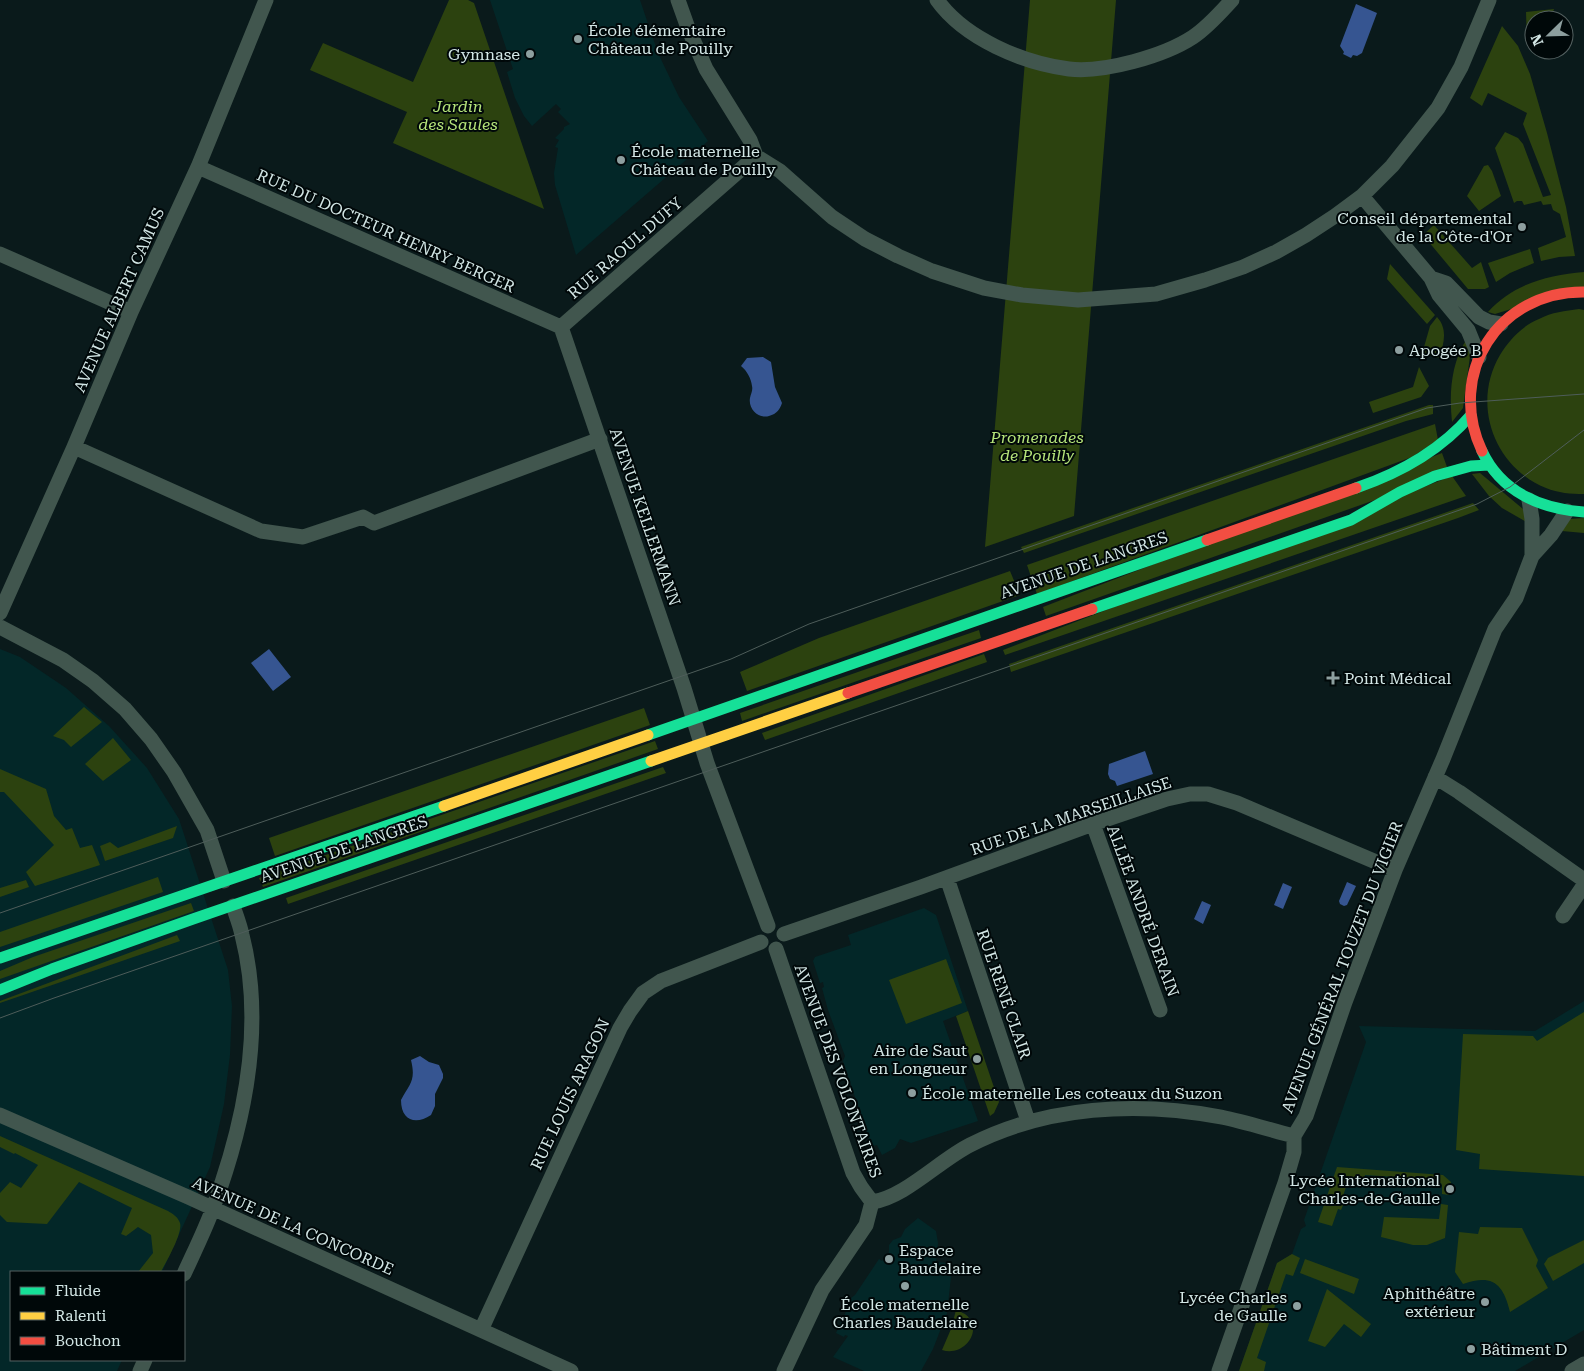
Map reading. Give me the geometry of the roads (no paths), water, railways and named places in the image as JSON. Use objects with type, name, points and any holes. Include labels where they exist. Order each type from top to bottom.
[{"type":"main road","points":[[1584,292],[1552,296],[1524,308],[1501,324],[1479,356],[1471,382],[1471,415],[1476,437],[1489,465],[1510,487],[1529,500],[1552,508],[1584,512]]},
{"type":"main road","name":"AVENUE DE LANGRES","points":[[0,958],[694,719],[1373,482],[1409,465],[1451,437],[1471,415]]},
{"type":"main road","name":"AVENUE DE LANGRES","points":[[0,990],[52,969],[233,906],[1351,520],[1420,481],[1452,469],[1461,466],[1489,465]]},
{"type":"street","name":"AVENUE ALBERT CAMUS","points":[[0,613],[74,447],[131,312],[198,167],[266,0]]},
{"type":"street","points":[[678,0],[706,69],[750,140],[756,156],[780,171],[832,217],[865,239],[932,271],[984,288],[1022,295],[1078,300],[1156,294],[1205,280],[1243,267],[1276,252],[1321,226],[1362,196],[1392,166],[1438,108],[1461,67],[1489,0]]},
{"type":"street","points":[[937,0],[964,26],[992,45],[1027,60],[1070,69],[1100,68],[1136,61],[1163,51],[1193,37],[1214,20],[1232,0]]},
{"type":"street","name":"RUE RAOUL DUFY","points":[[561,327],[756,156]]},
{"type":"street","name":"RUE DU DOCTEUR HENRY BERGER","points":[[198,167],[561,327]]},
{"type":"street","points":[[1362,196],[1431,278],[1440,296],[1468,330],[1479,356]]},
{"type":"street","points":[[0,254],[131,312]]},
{"type":"street","points":[[1431,278],[1446,283],[1479,317],[1489,322],[1501,324]]},
{"type":"street","name":"AVENUE KELLERMANN","points":[[561,327],[694,719]]},
{"type":"street","points":[[74,447],[261,531],[303,537],[363,517],[374,523],[600,439]]},
{"type":"street","name":"AVENUE GÉNÉRAL TOUZET DU VIGIER","points":[[1219,1371],[1285,1183],[1294,1152],[1294,1136],[1306,1116],[1345,1002],[1395,870],[1435,777],[1494,629],[1516,598],[1532,556],[1532,519],[1529,500]]},
{"type":"street","name":"AVENUE GÉNÉRAL TOUZET DU VIGIER","points":[[1532,556],[1551,535],[1567,511]]},
{"type":"street","points":[[0,627],[63,660],[93,681],[125,709],[151,739],[174,772],[207,830],[224,881]]},
{"type":"street","points":[[694,719],[768,926]]},
{"type":"street","points":[[1435,777],[1584,880]]},
{"type":"street","name":"RUE DE LA MARSEILLAISE","points":[[784,934],[947,878],[1092,824],[1179,796],[1195,794],[1208,794],[1237,803],[1395,870]]},
{"type":"street","name":"ALLÉE ANDRÉ DERAIN","points":[[1092,824],[1160,1010]]},
{"type":"street","name":"RUE RENÉ CLAIR","points":[[947,878],[1028,1121]]},
{"type":"street","points":[[1563,916],[1584,886]]},
{"type":"street","points":[[185,1272],[213,1208],[236,1137],[245,1092],[252,1018],[250,983],[242,934],[233,906]]},
{"type":"street","points":[[768,926],[776,926],[784,934],[784,941],[776,949],[765,948],[761,942],[762,931],[768,926]]},
{"type":"street","name":"RUE LOUIS ARAGON","points":[[480,1330],[620,1028],[643,993],[661,980],[761,942]]},
{"type":"street","name":"AVENUE DES VOLONTAIRES","points":[[776,949],[853,1173],[872,1202]]},
{"type":"street","points":[[784,1371],[822,1290],[866,1225],[872,1202],[897,1194],[968,1146],[994,1134],[1028,1121],[1068,1114],[1105,1109],[1148,1108],[1220,1117],[1294,1136]]},
{"type":"street","name":"AVENUE DE LA CONCORDE","points":[[0,1115],[213,1208],[571,1371]]},
{"type":"street","points":[[1572,1371],[1584,1364]]},
{"type":"water","points":[[1356,4],[1377,13],[1362,53],[1357,56],[1353,55],[1351,58],[1343,54],[1344,52],[1340,46]]},
{"type":"water","points":[[763,357],[771,362],[775,387],[782,403],[776,413],[765,417],[758,415],[752,409],[750,402],[751,383],[741,366],[747,358]]},
{"type":"water","points":[[269,649],[291,677],[273,691],[251,663]]},
{"type":"water","points":[[1145,751],[1153,774],[1117,786],[1115,781],[1110,779],[1108,774],[1109,764]]},
{"type":"water","points":[[1347,882],[1356,886],[1347,905],[1344,906],[1339,901]]},
{"type":"water","points":[[1283,883],[1292,887],[1283,909],[1274,905]]},
{"type":"water","points":[[1202,901],[1211,905],[1203,924],[1194,919]]},
{"type":"water","points":[[420,1056],[429,1062],[439,1065],[443,1078],[435,1094],[435,1106],[431,1115],[415,1120],[410,1119],[404,1113],[401,1100],[413,1073],[411,1060]]},
{"type":"tram line","points":[[0,913],[731,659],[809,624],[1427,408],[1460,403],[1584,394]]},
{"type":"tram line","points":[[0,1018],[1477,504],[1510,487],[1584,430]]},
{"type":"place","name":"École élémentaire Château de Pouilly","points":[[578,39]]},
{"type":"place","name":"Gymnase","points":[[530,54]]},
{"type":"place","name":"École maternelle Château de Pouilly","points":[[621,160]]},
{"type":"place","name":"Conseil départemental de la Côte-d'Or","points":[[1522,227]]},
{"type":"place","name":"Apogée B","points":[[1399,350]]},
{"type":"place","name":"Point Médical","points":[[1333,678]]},
{"type":"place","name":"Aire de Saut en Longueur","points":[[977,1059]]},
{"type":"place","name":"École maternelle Les coteaux du Suzon","points":[[912,1093]]},
{"type":"place","name":"Lycée International Charles-de-Gaulle","points":[[1450,1189]]},
{"type":"place","name":"Espace Baudelaire","points":[[889,1259]]},
{"type":"place","name":"École maternelle Charles Baudelaire","points":[[905,1286]]},
{"type":"place","name":"Aphithéâtre extérieur","points":[[1485,1302]]},
{"type":"place","name":"Lycée Charles de Gaulle","points":[[1297,1306]]},
{"type":"place","name":"Bâtiment D","points":[[1471,1349]]},
{"type":"park label","name":"Jardin des Saules","points":[[458,115]]},
{"type":"park label","name":"Promenades de Pouilly","points":[[1037,446]]}]
